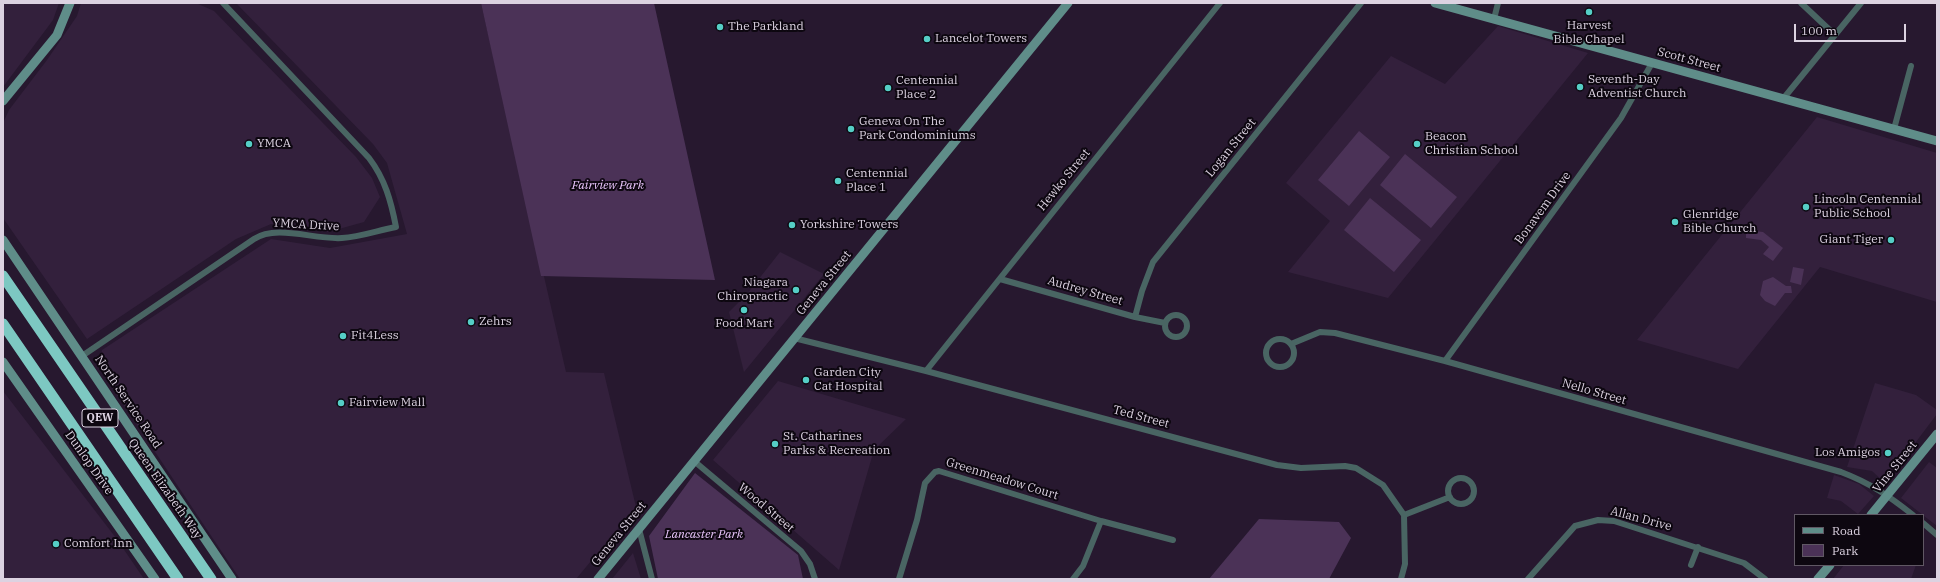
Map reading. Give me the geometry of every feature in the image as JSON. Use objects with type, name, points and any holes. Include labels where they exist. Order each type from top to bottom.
[{"type":"highway","name":"Queen Elizabeth Way","points":[[3,276],[211,579]]},
{"type":"highway","name":"QEW","points":[[3,324],[178,579]]},
{"type":"highway","points":[[3,337],[70,422]]},
{"type":"main road","points":[[3,101],[57,35],[70,3]]},
{"type":"main road","name":"Geneva Street","points":[[598,579],[1068,3]]},
{"type":"main road","name":"Scott Street","points":[[1435,3],[1937,141]]},
{"type":"main road","name":"North Service Road","points":[[3,240],[232,579]]},
{"type":"main road","name":"Dunlop Drive","points":[[3,362],[155,579]]},
{"type":"main road","name":"Vine Street","points":[[1872,514],[1937,434]]},
{"type":"main road","points":[[1818,579],[1829,566]]},
{"type":"street","name":"YMCA Drive","points":[[82,356],[257,237],[267,233],[279,232],[344,238],[396,227],[386,187],[379,172],[369,158],[223,3]]},
{"type":"street","name":"Hewko Street","points":[[926,371],[1220,3]]},
{"type":"street","name":"Logan Street","points":[[1135,317],[1142,291],[1153,262],[1361,3]]},
{"type":"street","points":[[1494,19],[1498,3]]},
{"type":"street","points":[[1800,3],[1835,35]]},
{"type":"street","points":[[1783,99],[1861,3]]},
{"type":"street","name":"Bonavem Drive","points":[[1445,361],[1622,118],[1652,63]]},
{"type":"street","points":[[1894,129],[1911,66]]},
{"type":"street","name":"Audrey Street","points":[[1000,279],[1135,317],[1165,323]]},
{"type":"street","name":"Nello Street","points":[[1291,344],[1320,332],[1336,333],[1445,361],[1841,472],[1862,480],[1888,495],[1912,514]]},
{"type":"street","name":"Ted Street","points":[[794,338],[926,371],[1277,465],[1301,468],[1345,466],[1356,468],[1383,485],[1404,515]]},
{"type":"street","points":[[1283,339],[1291,344],[1294,352],[1292,361],[1289,364],[1281,367],[1269,361],[1266,352],[1270,344],[1274,341],[1283,339]]},
{"type":"street","name":"Wood Street","points":[[694,461],[800,551],[810,564],[815,579]]},
{"type":"street","name":"Greenmeadow Court","points":[[899,579],[917,520],[925,483],[935,472],[939,471],[1101,521],[1173,540]]},
{"type":"street","points":[[1466,479],[1472,485],[1473,493],[1469,500],[1457,503],[1450,497],[1449,486],[1454,480],[1466,479]]},
{"type":"street","points":[[1401,579],[1405,564],[1404,515],[1450,497]]},
{"type":"street","name":"Allan Drive","points":[[1528,579],[1575,526],[1598,520],[1614,521],[1744,563],[1765,579]]},
{"type":"street","points":[[1073,579],[1083,566],[1101,521]]},
{"type":"street","points":[[1924,524],[1937,535]]},
{"type":"street","points":[[639,529],[652,579]]},
{"type":"street","points":[[1691,565],[1698,547]]},
{"type":"shaded area","points":[[3,3],[59,3],[53,20],[3,87]]},
{"type":"shaded area","points":[[81,3],[196,3],[214,11],[356,157],[372,178],[380,197],[364,222],[328,232],[308,227],[271,224],[236,239],[87,339],[3,218],[3,123],[9,110],[47,60],[77,16]]},
{"type":"shaded area","points":[[236,3],[481,3],[566,372],[604,373],[636,507],[576,579],[240,579],[99,368],[102,350],[271,239],[330,248],[407,234],[387,163],[373,144]]},
{"type":"shaded area","name":"Beacon Christian School","points":[[1498,26],[1588,53],[1388,298],[1288,272],[1330,221],[1286,183],[1391,56],[1445,84]]},
{"type":"shaded area","name":"Lincoln Centennial Public School","points":[[1817,117],[1937,153],[1937,302],[1820,267],[1738,369],[1637,340]]},
{"type":"shaded area","points":[[780,252],[824,274],[744,372],[729,312],[747,294]]},
{"type":"shaded area","points":[[778,381],[906,419],[874,450],[839,570],[713,460]]},
{"type":"shaded area","points":[[1875,383],[1916,395],[1937,410],[1937,414],[1885,483],[1872,471],[1847,467]]},
{"type":"shaded area","points":[[3,391],[116,538],[144,579],[3,579]]},
{"type":"shaded area","points":[[1929,462],[1937,468],[1937,526],[1924,516],[1924,514],[1922,514],[1901,498]]},
{"type":"shaded area","points":[[1834,475],[1859,484],[1874,496],[1858,514],[1841,501],[1827,498]]},
{"type":"shaded area","points":[[633,553],[641,579],[612,579]]},
{"type":"shaded area","points":[[1843,566],[1916,566],[1911,579],[1833,579]]},
{"type":"green space","name":"Fairview Park","points":[[481,3],[654,3],[715,280],[541,276]]},
{"type":"green space","points":[[1359,131],[1390,157],[1349,206],[1318,180]]},
{"type":"green space","points":[[1405,154],[1457,197],[1431,228],[1380,185]]},
{"type":"green space","points":[[1370,198],[1421,240],[1394,272],[1344,230]]},
{"type":"green space","points":[[1746,230],[1763,232],[1783,248],[1773,261],[1763,254],[1769,247],[1761,240],[1746,238]]},
{"type":"green space","points":[[1793,267],[1804,269],[1801,285],[1790,282]]},
{"type":"green space","points":[[1773,277],[1786,286],[1791,286],[1792,293],[1785,293],[1775,306],[1765,301],[1760,295],[1763,281]]},
{"type":"green space","name":"Lancaster Park","points":[[695,473],[798,555],[803,579],[658,579],[649,536]]},
{"type":"green space","points":[[1259,519],[1339,522],[1351,538],[1329,579],[1209,579]]},
{"type":"place","name":"Harvest Bible Chapel","points":[[1589,12]]},
{"type":"place","name":"The Parkland","points":[[720,27]]},
{"type":"place","name":"Lancelot Towers","points":[[927,39]]},
{"type":"place","name":"Seventh-Day Adventist Church","points":[[1580,87]]},
{"type":"place","name":"Centennial Place 2","points":[[888,88]]},
{"type":"place","name":"Geneva On The Park Condominiums","points":[[851,129]]},
{"type":"place","name":"YMCA","points":[[249,144]]},
{"type":"place","name":"Beacon Christian School","points":[[1417,144]]},
{"type":"place","name":"Centennial Place 1","points":[[838,181]]},
{"type":"place","name":"Lincoln Centennial Public School","points":[[1806,207]]},
{"type":"place","name":"Glenridge Bible Church","points":[[1675,222]]},
{"type":"place","name":"Yorkshire Towers","points":[[792,225]]},
{"type":"place","name":"Giant Tiger","points":[[1891,240]]},
{"type":"place","name":"Niagara Chiropractic","points":[[796,290]]},
{"type":"place","name":"Food Mart","points":[[744,310]]},
{"type":"place","name":"Zehrs","points":[[471,322]]},
{"type":"place","name":"Fit4Less","points":[[343,336]]},
{"type":"place","name":"Garden City Cat Hospital","points":[[806,380]]},
{"type":"place","name":"Fairview Mall","points":[[341,403]]},
{"type":"place","name":"St. Catharines Parks & Recreation","points":[[775,444]]},
{"type":"place","name":"Los Amigos","points":[[1888,453]]},
{"type":"place","name":"Comfort Inn","points":[[56,544]]}]
